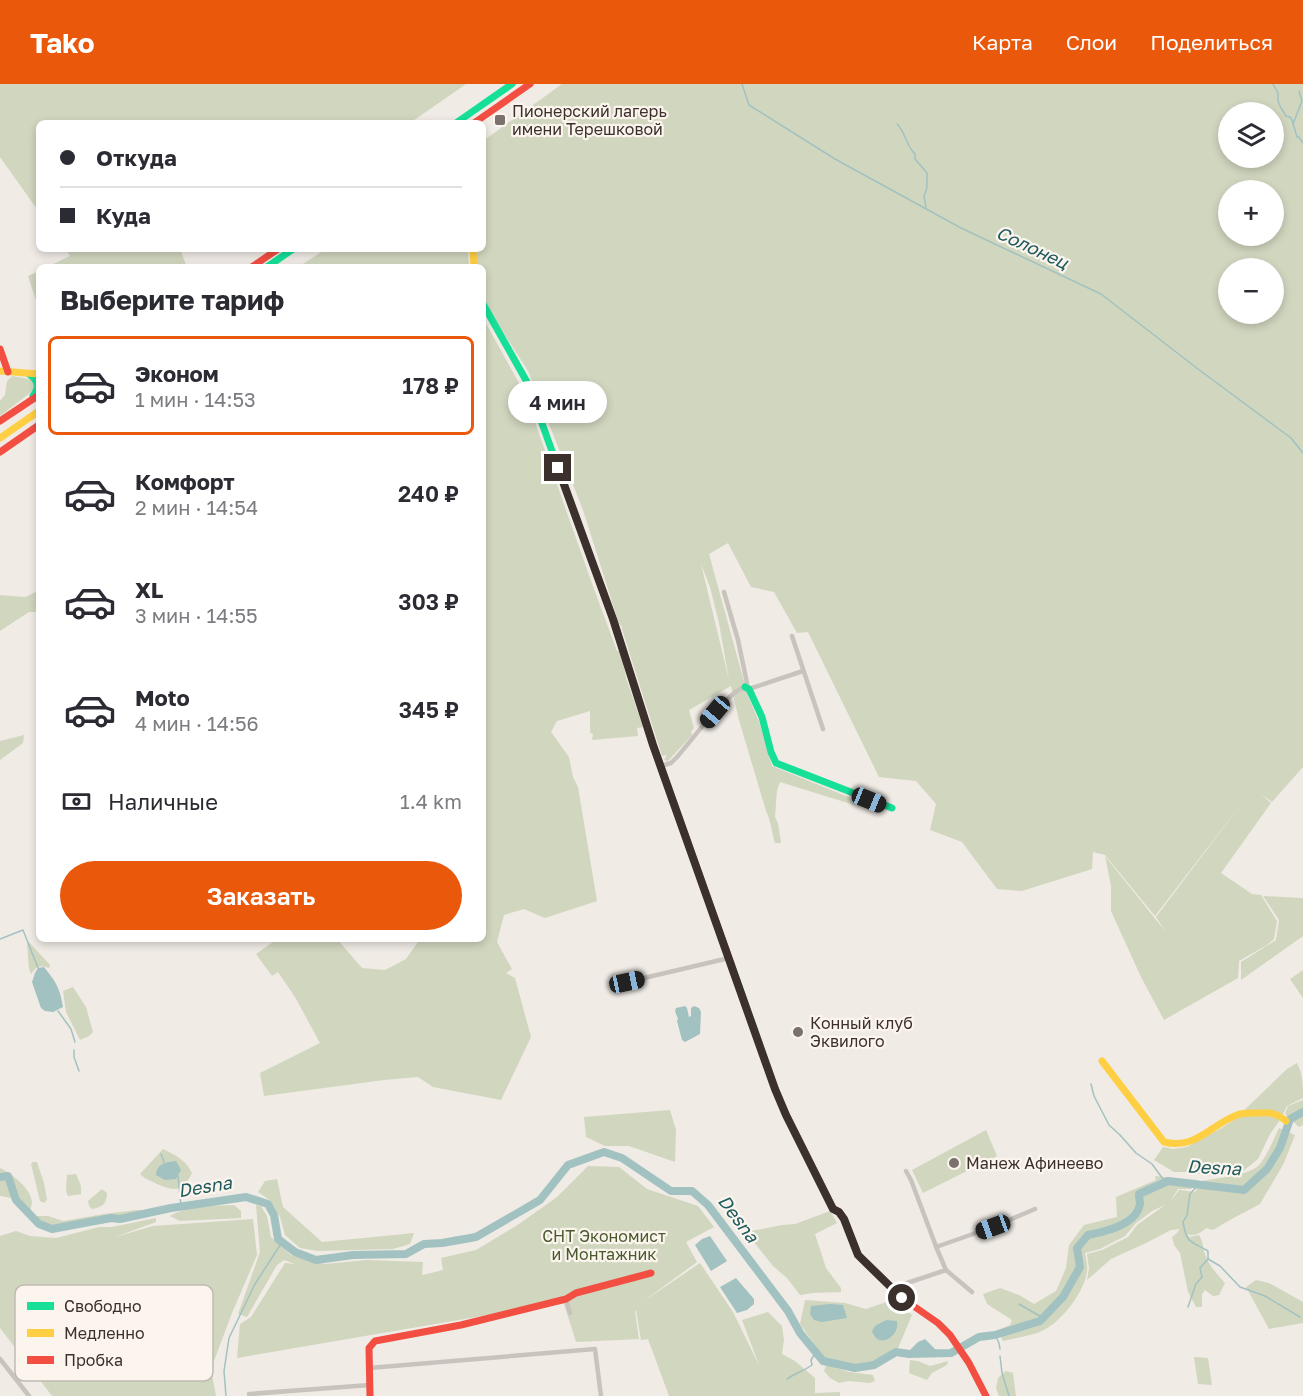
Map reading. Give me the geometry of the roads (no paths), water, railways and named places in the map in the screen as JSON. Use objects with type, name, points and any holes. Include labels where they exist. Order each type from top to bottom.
[{"type":"main road","points":[[460,120],[512,84]]},
{"type":"main road","points":[[478,120],[530,84]]},
{"type":"main road","points":[[256,264],[274,252]]},
{"type":"main road","points":[[271,264],[289,252]]},
{"type":"main road","points":[[486,309],[527,382],[613,619],[653,745],[786,1115],[833,1209],[839,1212],[844,1219],[858,1255],[902,1298],[938,1323],[950,1335],[967,1359],[986,1396]]},
{"type":"main road","points":[[0,349],[4,372],[36,374]]},
{"type":"main road","points":[[29,374],[36,382]]},
{"type":"main road","points":[[25,404],[36,393]]},
{"type":"main road","points":[[0,421],[36,397]]},
{"type":"main road","points":[[0,438],[36,413]]},
{"type":"main road","points":[[0,453],[36,427]]},
{"type":"main road","points":[[747,688],[762,717],[776,763],[892,808]]},
{"type":"main road","points":[[1102,1061],[1164,1143],[1185,1144],[1239,1114],[1272,1111],[1286,1121]]},
{"type":"main road","points":[[370,1396],[369,1348],[375,1341],[461,1325],[566,1299],[576,1293],[651,1273]]},
{"type":"street","points":[[724,592],[742,658],[747,688]]},
{"type":"street","points":[[792,636],[823,729]]},
{"type":"street","points":[[661,766],[671,763],[728,697],[740,688],[747,688],[803,671]]},
{"type":"street","points":[[627,982],[729,958]]},
{"type":"street","points":[[906,1171],[946,1270],[972,1292]]},
{"type":"street","points":[[936,1247],[1035,1209]]},
{"type":"street","points":[[892,1288],[946,1270]]},
{"type":"street","points":[[566,1299],[570,1313]]},
{"type":"street","points":[[369,1368],[595,1349],[601,1396]]},
{"type":"street","points":[[0,1359],[15,1378]]},
{"type":"street","points":[[17,1381],[29,1396]]},
{"type":"street","points":[[249,1394],[370,1385]]},
{"type":"water","points":[[44,967],[57,985],[62,1000],[63,1007],[53,1012],[41,1008],[32,982],[38,968]]},
{"type":"water","points":[[685,1006],[689,1017],[691,1008],[694,1006],[701,1012],[700,1034],[685,1042],[682,1040],[675,1011],[676,1008]]},
{"type":"water","points":[[176,1161],[181,1170],[176,1179],[165,1180],[156,1175],[160,1166]]},
{"type":"water","points":[[710,1236],[727,1261],[711,1271],[695,1245]]},
{"type":"water","points":[[736,1278],[754,1299],[754,1304],[747,1310],[737,1313],[720,1287]]},
{"type":"water","points":[[843,1305],[847,1318],[822,1322],[814,1320],[810,1314],[811,1306]]},
{"type":"water","points":[[886,1320],[897,1321],[897,1327],[888,1339],[879,1340],[872,1331],[875,1326]]},
{"type":"water","points":[[925,1339],[935,1349],[947,1353],[907,1353],[918,1342]]},
{"type":"waterway","name":"Солонец","points":[[742,84],[749,105],[835,159],[961,228],[1101,294],[1291,438],[1303,453]]},
{"type":"waterway","points":[[1273,84],[1278,93],[1280,106],[1286,116],[1292,120],[1297,137],[1303,143]]},
{"type":"waterway","points":[[1293,124],[1302,101],[1299,91]]},
{"type":"waterway","points":[[897,124],[915,154],[915,159],[927,173],[924,197],[926,207]]},
{"type":"waterway","points":[[0,939],[23,930],[38,968]]},
{"type":"waterway","points":[[58,1011],[71,1029],[75,1042]]},
{"type":"waterway","points":[[74,1050],[79,1071]]},
{"type":"waterway","points":[[1091,1084],[1094,1096],[1109,1125],[1136,1153],[1152,1164],[1166,1183]]},
{"type":"waterway","name":"Desna","points":[[0,1177],[8,1176],[16,1200],[39,1224],[52,1229],[246,1197],[268,1204],[274,1215],[278,1239],[295,1252],[316,1260],[353,1255],[406,1254],[424,1244],[476,1237],[540,1200],[568,1165],[604,1152],[622,1158],[671,1191],[692,1191],[708,1205],[788,1311],[800,1333],[823,1361],[855,1368],[874,1365],[896,1352],[951,1353],[979,1337],[995,1335],[1040,1321],[1063,1297],[1080,1267],[1077,1248],[1088,1235],[1119,1226],[1133,1217],[1140,1204],[1139,1194],[1168,1181],[1244,1190],[1267,1169],[1280,1148],[1290,1119],[1303,1112]]},
{"type":"waterway","points":[[161,1154],[164,1162]]},
{"type":"waterway","points":[[178,1176],[181,1206]]},
{"type":"waterway","points":[[1188,1307],[1196,1284],[1202,1277],[1200,1268],[1208,1259],[1208,1251],[1188,1238],[1183,1222],[1187,1215],[1190,1194],[1198,1185]]},
{"type":"waterway","points":[[226,1396],[224,1371],[229,1338],[255,1284],[282,1242]]},
{"type":"waterway","points":[[1208,1259],[1220,1266],[1240,1287],[1265,1296],[1300,1317]]},
{"type":"waterway","points":[[1019,1304],[1043,1318]]},
{"type":"waterway","points":[[995,1335],[1000,1349]]},
{"type":"waterway","points":[[787,1379],[812,1365],[811,1360],[816,1352]]},
{"type":"waterway","points":[[1000,1356],[1009,1396]]},
{"type":"place","name":"Пионерский лагерь имени Терешковой","points":[[500,120]]},
{"type":"place","name":"Конный клуб Эквилого","points":[[798,1032]]},
{"type":"place","name":"Манеж Афинеево","points":[[954,1163]]},
{"type":"park label","name":"СНТ Экономист и Монтажник","points":[[604,1245]]}]
